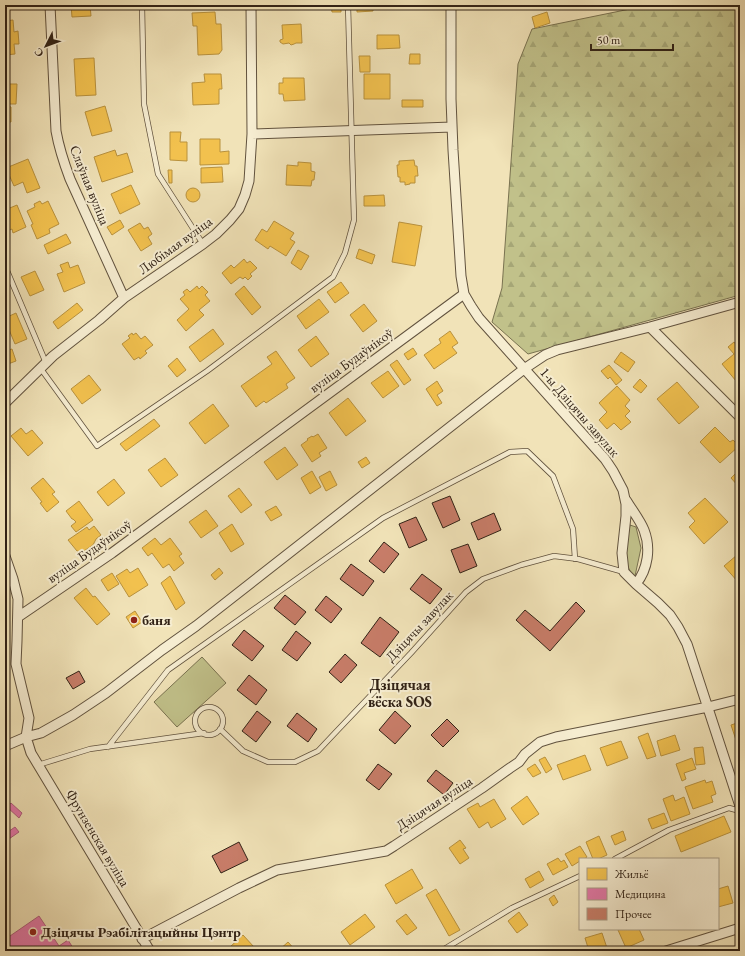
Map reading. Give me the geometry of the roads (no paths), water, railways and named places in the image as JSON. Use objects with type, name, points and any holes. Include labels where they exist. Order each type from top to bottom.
[{"type":"street","name":"Слаўная вуліца","points":[[50,5],[56,131],[60,150],[70,179],[124,298]]},
{"type":"street","name":"Любімая вуліца","points":[[5,403],[54,356],[124,298],[216,234],[239,209],[249,182],[252,134],[251,5]]},
{"type":"street","points":[[451,5],[452,127],[461,276],[464,294]]},
{"type":"street","points":[[252,134],[452,127]]},
{"type":"street","name":"1-ы Дзіцячы завулак","points":[[464,294],[470,306],[479,318],[605,459],[613,471],[622,490],[626,504],[622,553],[624,572]]},
{"type":"street","name":"вуліца Будаўнікоў","points":[[18,617],[112,553],[464,294]]},
{"type":"street","points":[[5,746],[40,733],[74,715],[106,693],[202,621],[524,369],[545,355],[557,350],[650,327],[740,302]]},
{"type":"street","points":[[650,327],[740,416]]},
{"type":"street","points":[[624,497],[644,530],[648,546],[646,565],[641,578],[636,584]]},
{"type":"street","points":[[5,556],[18,599],[16,664],[29,718],[26,737]]},
{"type":"street","points":[[624,572],[658,603],[678,627],[689,650],[740,806]]},
{"type":"street","name":"Дзіцячая вуліца","points":[[142,939],[239,888],[277,870],[386,851],[488,784],[519,762],[525,754],[540,742],[556,737],[708,707],[740,699]]},
{"type":"street","name":"Фрунзенская вуліца","points":[[26,737],[31,753],[150,951]]},
{"type":"street","points":[[666,951],[740,928]]},
{"type":"lane","points":[[142,5],[144,104],[158,174],[203,244]]},
{"type":"lane","points":[[5,266],[43,366],[97,446],[207,371],[333,277],[345,253],[354,220],[348,5]]},
{"type":"lane","points":[[108,747],[168,670],[383,518],[510,452],[527,451],[553,476],[573,529],[575,559]]},
{"type":"lane","name":"Дзіцячы завулак","points":[[220,729],[243,751],[268,762],[295,762],[318,752],[466,592],[483,579],[521,565],[554,556],[575,559],[624,572]]},
{"type":"lane","points":[[38,765],[90,749],[204,733],[212,734],[220,729],[223,719],[222,714],[216,708],[205,708],[198,712],[196,722],[198,728],[204,733]]},
{"type":"lane","points":[[617,858],[668,830],[729,808],[740,811]]},
{"type":"lane","points":[[441,951],[512,908],[579,876]]},
{"type":"place","name":"баня","points":[[134,620]]},
{"type":"place","name":"Дзіцячы Рэабілітацыйны Цэнтр","points":[[33,932]]},
{"type":"district","name":"Дзіцячая вёска SOS","points":[[400,692]]}]
